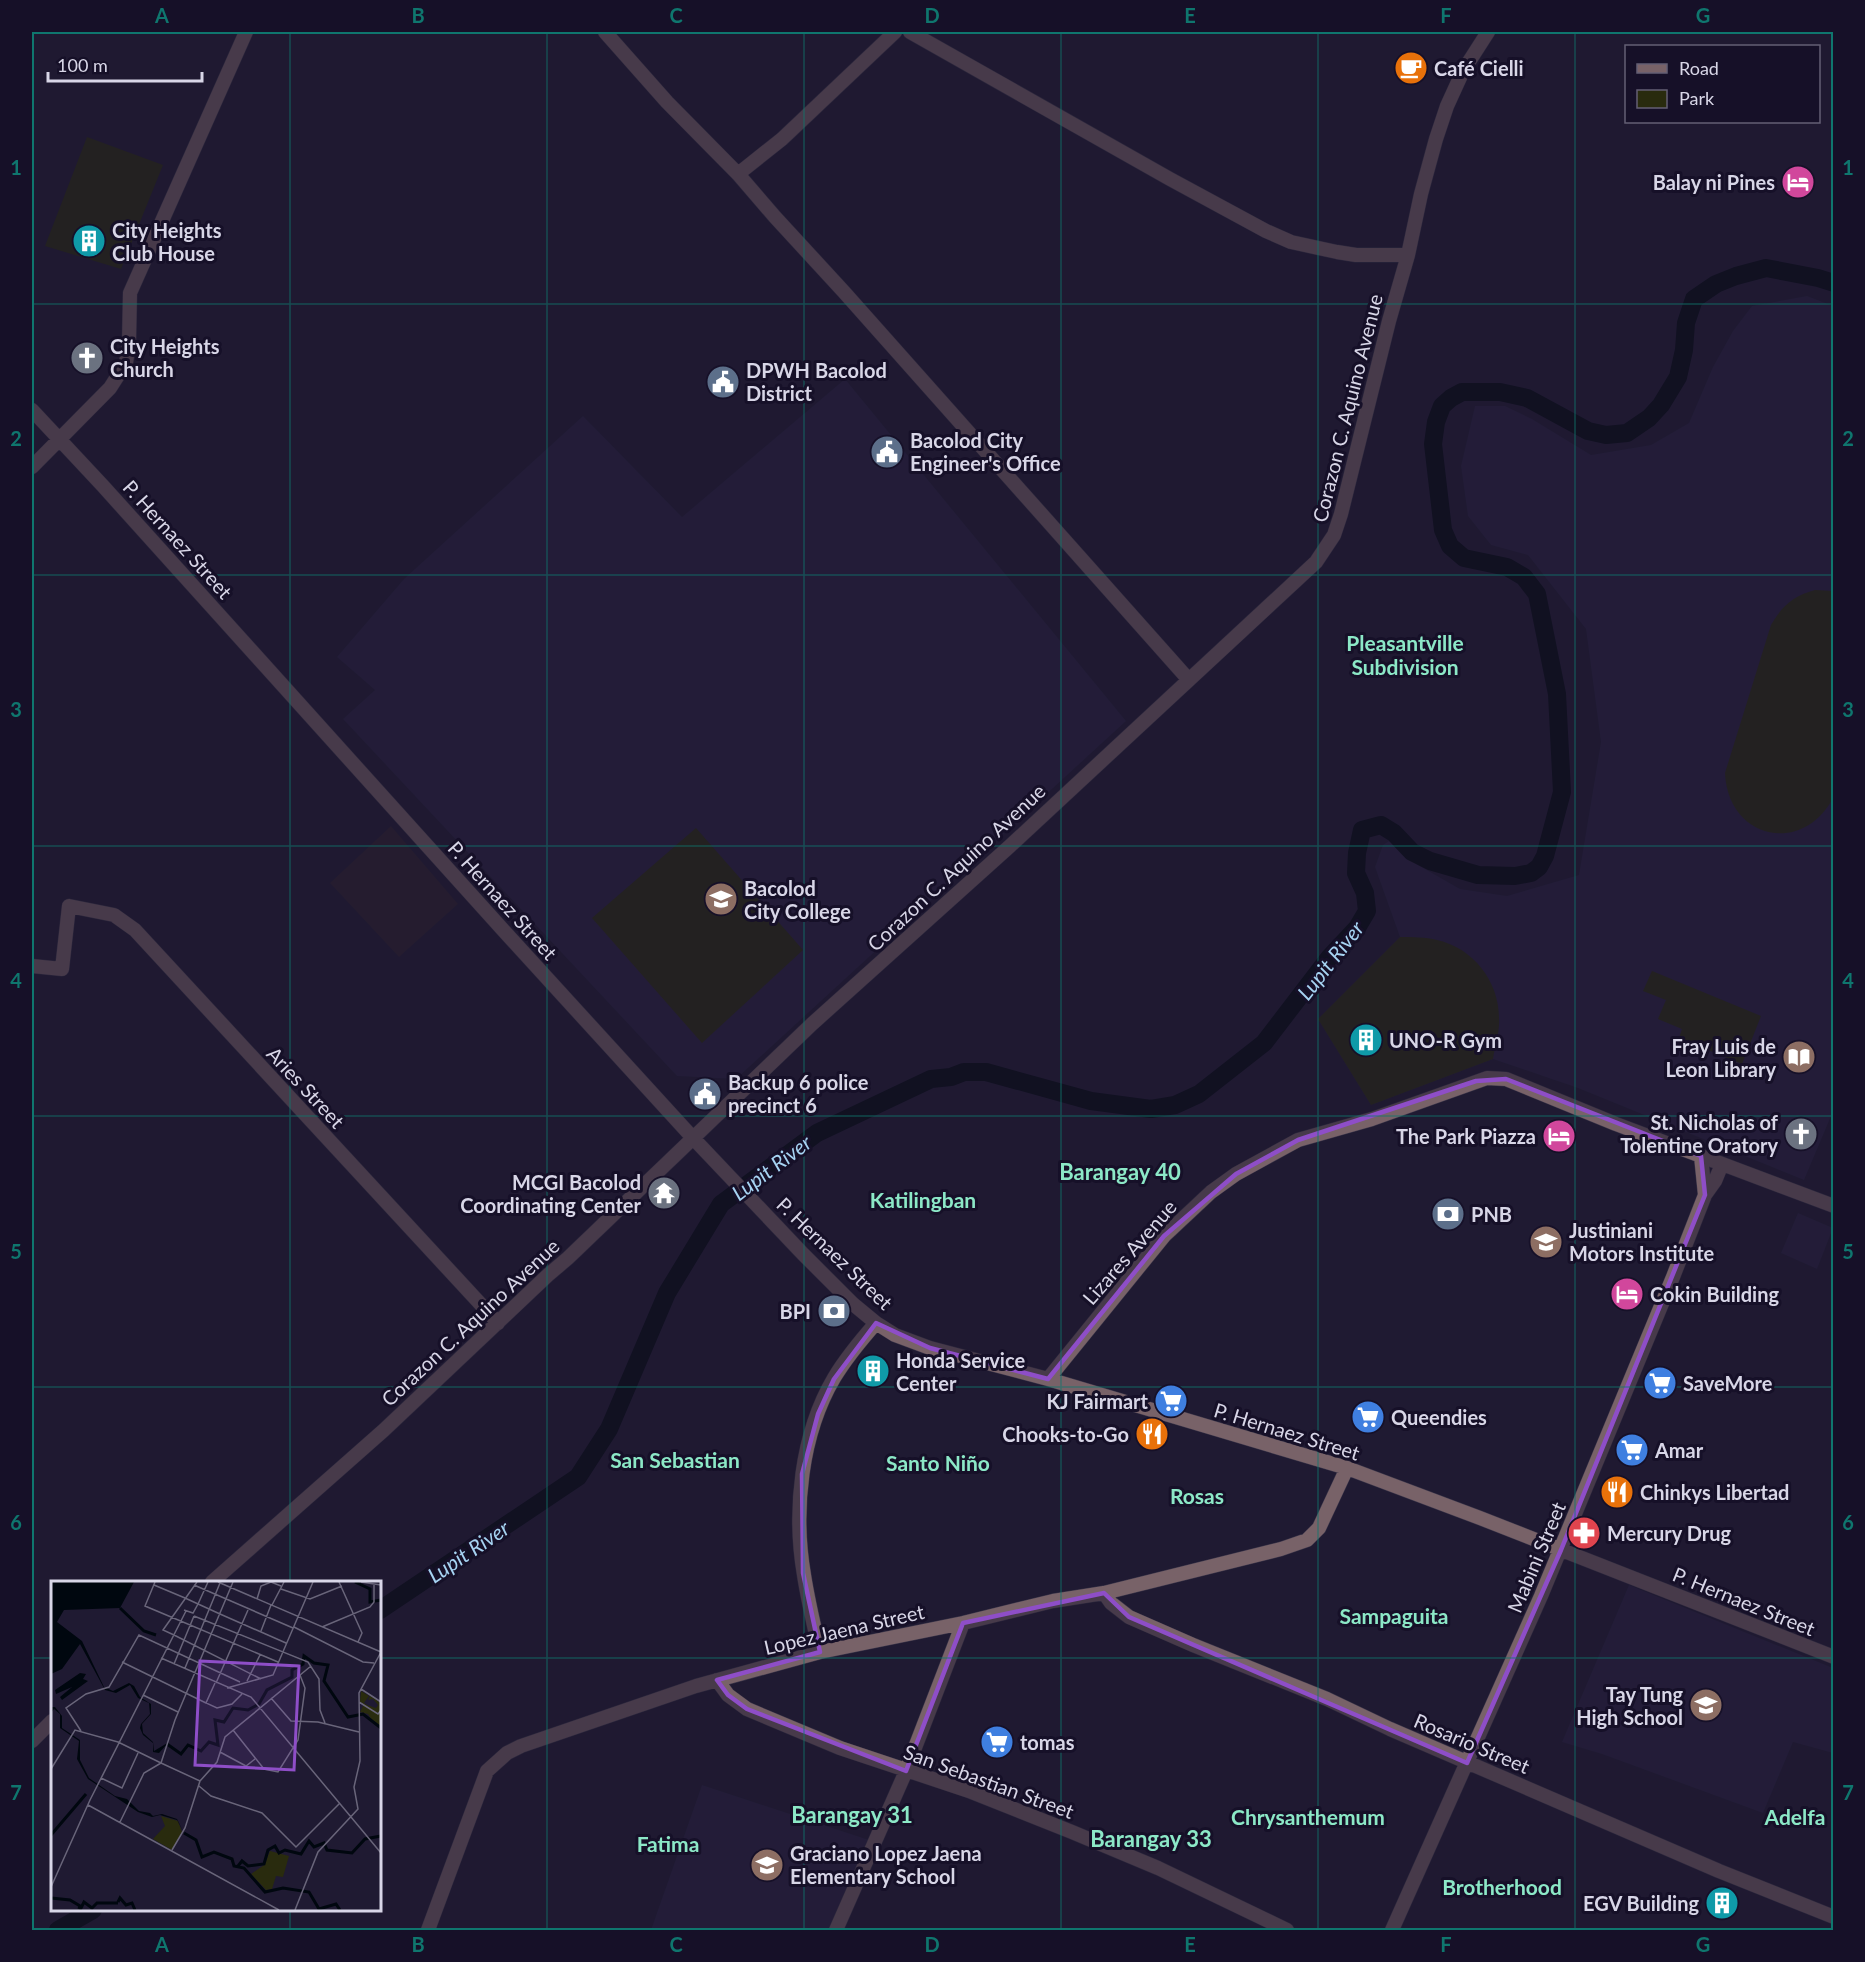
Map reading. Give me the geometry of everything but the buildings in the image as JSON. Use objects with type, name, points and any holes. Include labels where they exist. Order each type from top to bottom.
[{"type":"street","points":[[32,467],[110,388],[126,363],[130,293],[246,32]]},
{"type":"street","points":[[604,32],[667,102],[738,174],[1189,680]]},
{"type":"street","points":[[738,174],[817,106],[895,32]]},
{"type":"street","points":[[910,32],[1266,231],[1291,242],[1337,252],[1356,255],[1408,255]]},
{"type":"street","name":"Corazon C. Aquino Avenue","points":[[213,1581],[384,1430],[812,1024],[1316,562],[1334,536],[1408,255],[1428,165],[1444,115],[1463,71],[1488,32]]},
{"type":"street","name":"P. Hernaez Street","points":[[32,410],[693,1138],[844,1296],[876,1323],[896,1335],[930,1348],[1048,1379],[1347,1468],[1833,1658]]},
{"type":"street","name":"Aries Street","points":[[32,966],[62,969],[69,906],[114,915],[135,930],[498,1323]]},
{"type":"street","name":"Lizares Avenue","points":[[1048,1379],[1164,1236],[1211,1192],[1236,1173],[1298,1140],[1372,1119],[1487,1078],[1496,1078],[1506,1079],[1701,1156]]},
{"type":"street","points":[[1701,1156],[1833,1206]]},
{"type":"street","name":"Mabini Street","points":[[1701,1156],[1705,1195]]},
{"type":"street","name":"Mabini Street","points":[[1392,1930],[1561,1550],[1705,1195],[1715,1181],[1722,1164]]},
{"type":"street","points":[[820,1652],[803,1573],[799,1523],[802,1474],[818,1414],[834,1379],[855,1348],[876,1323]]},
{"type":"street","name":"Lopez Jaena Street","points":[[428,1930],[487,1771],[507,1753],[536,1739],[717,1680],[820,1652],[963,1623],[1053,1601],[1104,1593],[1281,1549],[1307,1540],[1319,1528],[1347,1468]]},
{"type":"street","name":"Rosario Street","points":[[1104,1593],[1111,1603],[1129,1617],[1327,1699],[1467,1763],[1719,1871],[1833,1917]]},
{"type":"street","points":[[836,1930],[906,1771],[963,1623]]},
{"type":"street","name":"San Sebastian Street","points":[[717,1680],[728,1695],[747,1709],[840,1749],[969,1791],[1072,1832],[1158,1868],[1287,1930]]},
{"type":"street","points":[[32,1741],[51,1721]]},
{"type":"highlighted area","points":[[1506,1079],[1701,1156],[1705,1195],[1561,1550],[1467,1763],[1129,1617],[1104,1593],[963,1623],[906,1771],[747,1709],[728,1695],[717,1680],[820,1652],[803,1573],[802,1474],[818,1414],[834,1379],[876,1323],[930,1348],[1048,1379],[1164,1236],[1236,1174],[1298,1140],[1476,1081]]},
{"type":"shaded area","points":[[1807,296],[1833,306],[1834,1109],[1804,1180],[1578,1088],[1493,1059],[1371,1105],[1318,1019],[1400,937],[1375,867],[1383,845],[1389,841],[1418,865],[1460,889],[1507,896],[1579,875],[1601,742],[1586,629],[1528,555],[1491,545],[1468,516],[1461,466],[1475,406],[1505,406],[1532,419],[1591,455],[1651,445],[1689,423],[1713,367],[1733,331],[1752,306]]},
{"type":"shaded area","name":"Bacolod City College","points":[[845,379],[1126,721],[736,1079],[677,1076],[343,719],[375,690],[337,657],[404,579],[583,416],[682,517]]},
{"type":"shaded area","points":[[391,826],[458,904],[399,957],[330,883]]},
{"type":"shaded area","points":[[1798,1213],[1833,1228],[1817,1269],[1781,1253]]},
{"type":"shaded area","name":"Tay Tung High School","points":[[1629,1585],[1833,1668],[1833,1753],[1793,1742],[1763,1813],[1602,1754],[1562,1742]]},
{"type":"shaded area","name":"Graciano Lopez Jaena Elementary School","points":[[702,1785],[869,1840],[831,1930],[651,1930]]},
{"type":"green space","points":[[87,137],[163,165],[121,269],[45,246]]},
{"type":"green space","points":[[1815,590],[1833,591],[1833,798],[1820,816],[1803,828],[1786,833],[1768,832],[1752,825],[1739,813],[1729,795],[1725,773],[1771,625],[1779,612],[1789,603],[1800,595]]},
{"type":"green space","points":[[696,828],[803,950],[702,1043],[592,918]]},
{"type":"green space","points":[[1400,937],[1437,940],[1462,950],[1472,958],[1482,968],[1494,991],[1498,1004],[1498,1033],[1493,1059],[1371,1105],[1318,1019]]},
{"type":"green space","points":[[1652,971],[1761,1016],[1742,1064],[1679,1038],[1682,1029],[1658,1019],[1666,1000],[1643,991]]},
{"type":"waterway","name":"Lupit River","points":[[381,1609],[578,1477],[609,1429],[667,1293],[721,1204],[817,1133],[931,1079],[951,1077],[964,1072],[986,1072],[1091,1101],[1151,1109],[1175,1105],[1199,1094],[1264,1043],[1329,958],[1357,928],[1367,911],[1365,893],[1356,873],[1362,830],[1381,825],[1394,833],[1412,852],[1430,861],[1478,875],[1515,876],[1531,873],[1539,867],[1545,856],[1562,792],[1557,694],[1537,594],[1524,577],[1507,567],[1464,558],[1450,546],[1443,530],[1433,444],[1436,422],[1442,406],[1462,392],[1500,392],[1527,398],[1588,431],[1606,435],[1627,433],[1649,418],[1661,405],[1678,377],[1684,350],[1686,323],[1694,299],[1716,284],[1766,268],[1834,283]]},
{"type":"waterway","name":"Lupit River","points":[[58,1930],[91,1911]]},
{"type":"place","name":"Café Cielli","points":[[1411,68]]},
{"type":"place","name":"Balay ni Pines","points":[[1798,182]]},
{"type":"place","name":"City Heights Club House","points":[[89,241]]},
{"type":"place","name":"City Heights Church","points":[[87,358]]},
{"type":"place","name":"DPWH Bacolod District","points":[[723,382]]},
{"type":"place","name":"Bacolod City Engineer's Office","points":[[887,452]]},
{"type":"place","name":"Bacolod City College","points":[[721,899]]},
{"type":"place","name":"UNO-R Gym","points":[[1366,1040]]},
{"type":"place","name":"Fray Luis de Leon Library","points":[[1799,1057]]},
{"type":"place","name":"Backup 6 police precinct 6","points":[[705,1094]]},
{"type":"place","name":"St. Nicholas of Tolentine Oratory","points":[[1801,1134]]},
{"type":"place","name":"The Park Piazza","points":[[1559,1136]]},
{"type":"place","name":"MCGI Bacolod Coordinating Center","points":[[664,1193]]},
{"type":"place","name":"PNB","points":[[1448,1214]]},
{"type":"place","name":"Justiniani Motors Institute","points":[[1546,1242]]},
{"type":"place","name":"Cokin Building","points":[[1627,1294]]},
{"type":"place","name":"BPI","points":[[834,1311]]},
{"type":"place","name":"Honda Service Center","points":[[873,1371]]},
{"type":"place","name":"SaveMore","points":[[1660,1383]]},
{"type":"place","name":"KJ Fairmart","points":[[1171,1401]]},
{"type":"place","name":"Queendies","points":[[1368,1417]]},
{"type":"place","name":"Chooks-to-Go","points":[[1152,1434]]},
{"type":"place","name":"Amar","points":[[1632,1450]]},
{"type":"place","name":"Chinkys Libertad","points":[[1617,1492]]},
{"type":"place","name":"Mercury Drug","points":[[1584,1533]]},
{"type":"place","name":"Tay Tung High School","points":[[1706,1705]]},
{"type":"place","name":"tomas","points":[[997,1742]]},
{"type":"place","name":"Graciano Lopez Jaena Elementary School","points":[[767,1865]]},
{"type":"place","name":"EGV Building","points":[[1722,1903]]},
{"type":"district","name":"Pleasantville Subdivision","points":[[1405,654]]},
{"type":"district","name":"Barangay 40","points":[[1120,1171]]},
{"type":"district","name":"Katilingban","points":[[923,1199]]},
{"type":"district","name":"San Sebastian","points":[[675,1459]]},
{"type":"district","name":"Santo Niño","points":[[938,1462]]},
{"type":"district","name":"Rosas","points":[[1197,1495]]},
{"type":"district","name":"Sampaguita","points":[[1394,1615]]},
{"type":"district","name":"Barangay 31","points":[[852,1814]]},
{"type":"district","name":"Chrysanthemum","points":[[1308,1816]]},
{"type":"district","name":"Adelfa","points":[[1795,1816]]},
{"type":"district","name":"Barangay 33","points":[[1151,1838]]},
{"type":"district","name":"Fatima","points":[[668,1843]]},
{"type":"district","name":"Brotherhood","points":[[1502,1886]]}]
